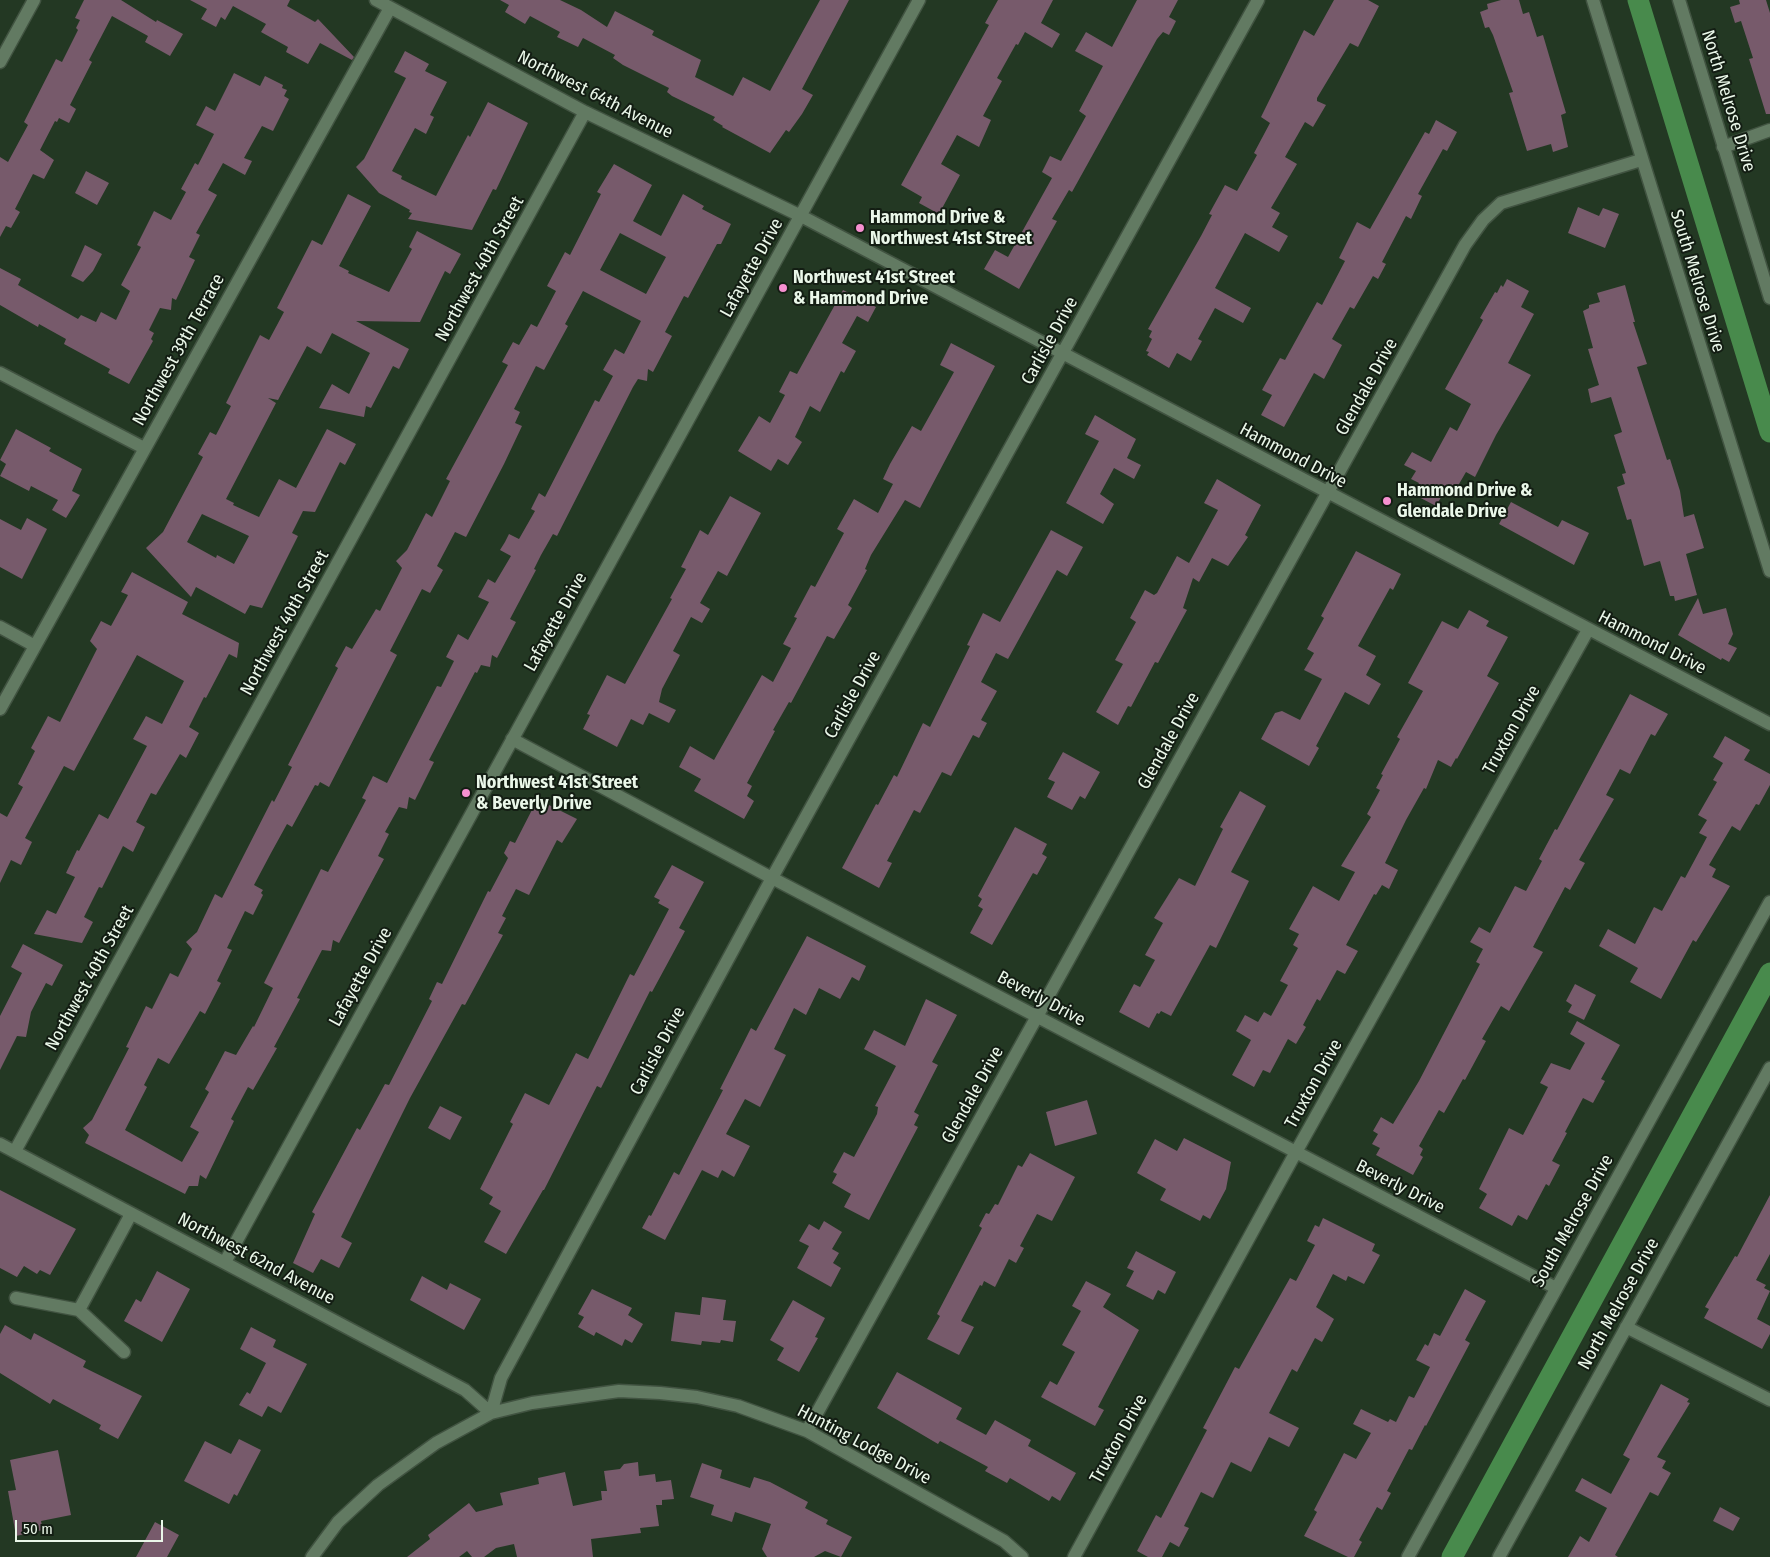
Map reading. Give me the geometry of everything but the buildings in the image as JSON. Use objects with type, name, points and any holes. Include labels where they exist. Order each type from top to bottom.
[{"type":"street","points":[[0,62],[34,0]]},
{"type":"street","name":"Northwest 64th Avenue","points":[[376,0],[586,112],[801,216]]},
{"type":"street","name":"Lafayette Drive","points":[[225,1262],[919,0]]},
{"type":"street","name":"Carlisle Drive","points":[[491,1413],[501,1378],[772,878],[1258,0]]},
{"type":"street","name":"South Melrose Drive","points":[[1593,0],[1641,160],[1770,571]]},
{"type":"street","name":"North Melrose Drive","points":[[1679,0],[1770,298]]},
{"type":"street","name":"Northwest 39th Terrace","points":[[0,709],[390,8]]},
{"type":"street","name":"Northwest 40th Street","points":[[15,1151],[586,112]]},
{"type":"street","points":[[1723,147],[1770,130]]},
{"type":"street","name":"Glendale Drive","points":[[807,1430],[1465,246],[1483,220],[1501,203],[1641,160]]},
{"type":"street","name":"Hammond Drive","points":[[801,216],[1328,494],[1770,724]]},
{"type":"street","points":[[0,373],[144,448]]},
{"type":"street","points":[[0,627],[35,646]]},
{"type":"street","name":"Truxton Drive","points":[[1074,1557],[1296,1152],[1588,630]]},
{"type":"street","name":"Beverly Drive","points":[[512,739],[772,878],[1556,1288]]},
{"type":"street","name":"South Melrose Drive","points":[[1408,1557],[1770,902]]},
{"type":"street","name":"North Melrose Drive","points":[[1499,1557],[1770,1068]]},
{"type":"street","name":"Northwest 62nd Avenue","points":[[0,1144],[465,1390],[491,1413]]},
{"type":"street","points":[[79,1310],[131,1214]]},
{"type":"street","points":[[16,1298],[79,1310],[124,1352]]},
{"type":"street","points":[[1626,1327],[1770,1400]]},
{"type":"street","name":"Hunting Lodge Drive","points":[[312,1557],[338,1522],[378,1485],[436,1444],[491,1413],[532,1403],[619,1392],[660,1393],[738,1406],[807,1430],[996,1537],[1022,1557]]},
{"type":"waterway","points":[[1638,0],[1770,432]]},
{"type":"waterway","points":[[1452,1557],[1770,973]]},
{"type":"place","name":"Hammond Drive & Northwest 41st Street","points":[[860,228]]},
{"type":"place","name":"Northwest 41st Street & Hammond Drive","points":[[783,288]]},
{"type":"place","name":"Hammond Drive & Glendale Drive","points":[[1387,501]]},
{"type":"place","name":"Northwest 41st Street & Beverly Drive","points":[[466,793]]}]
